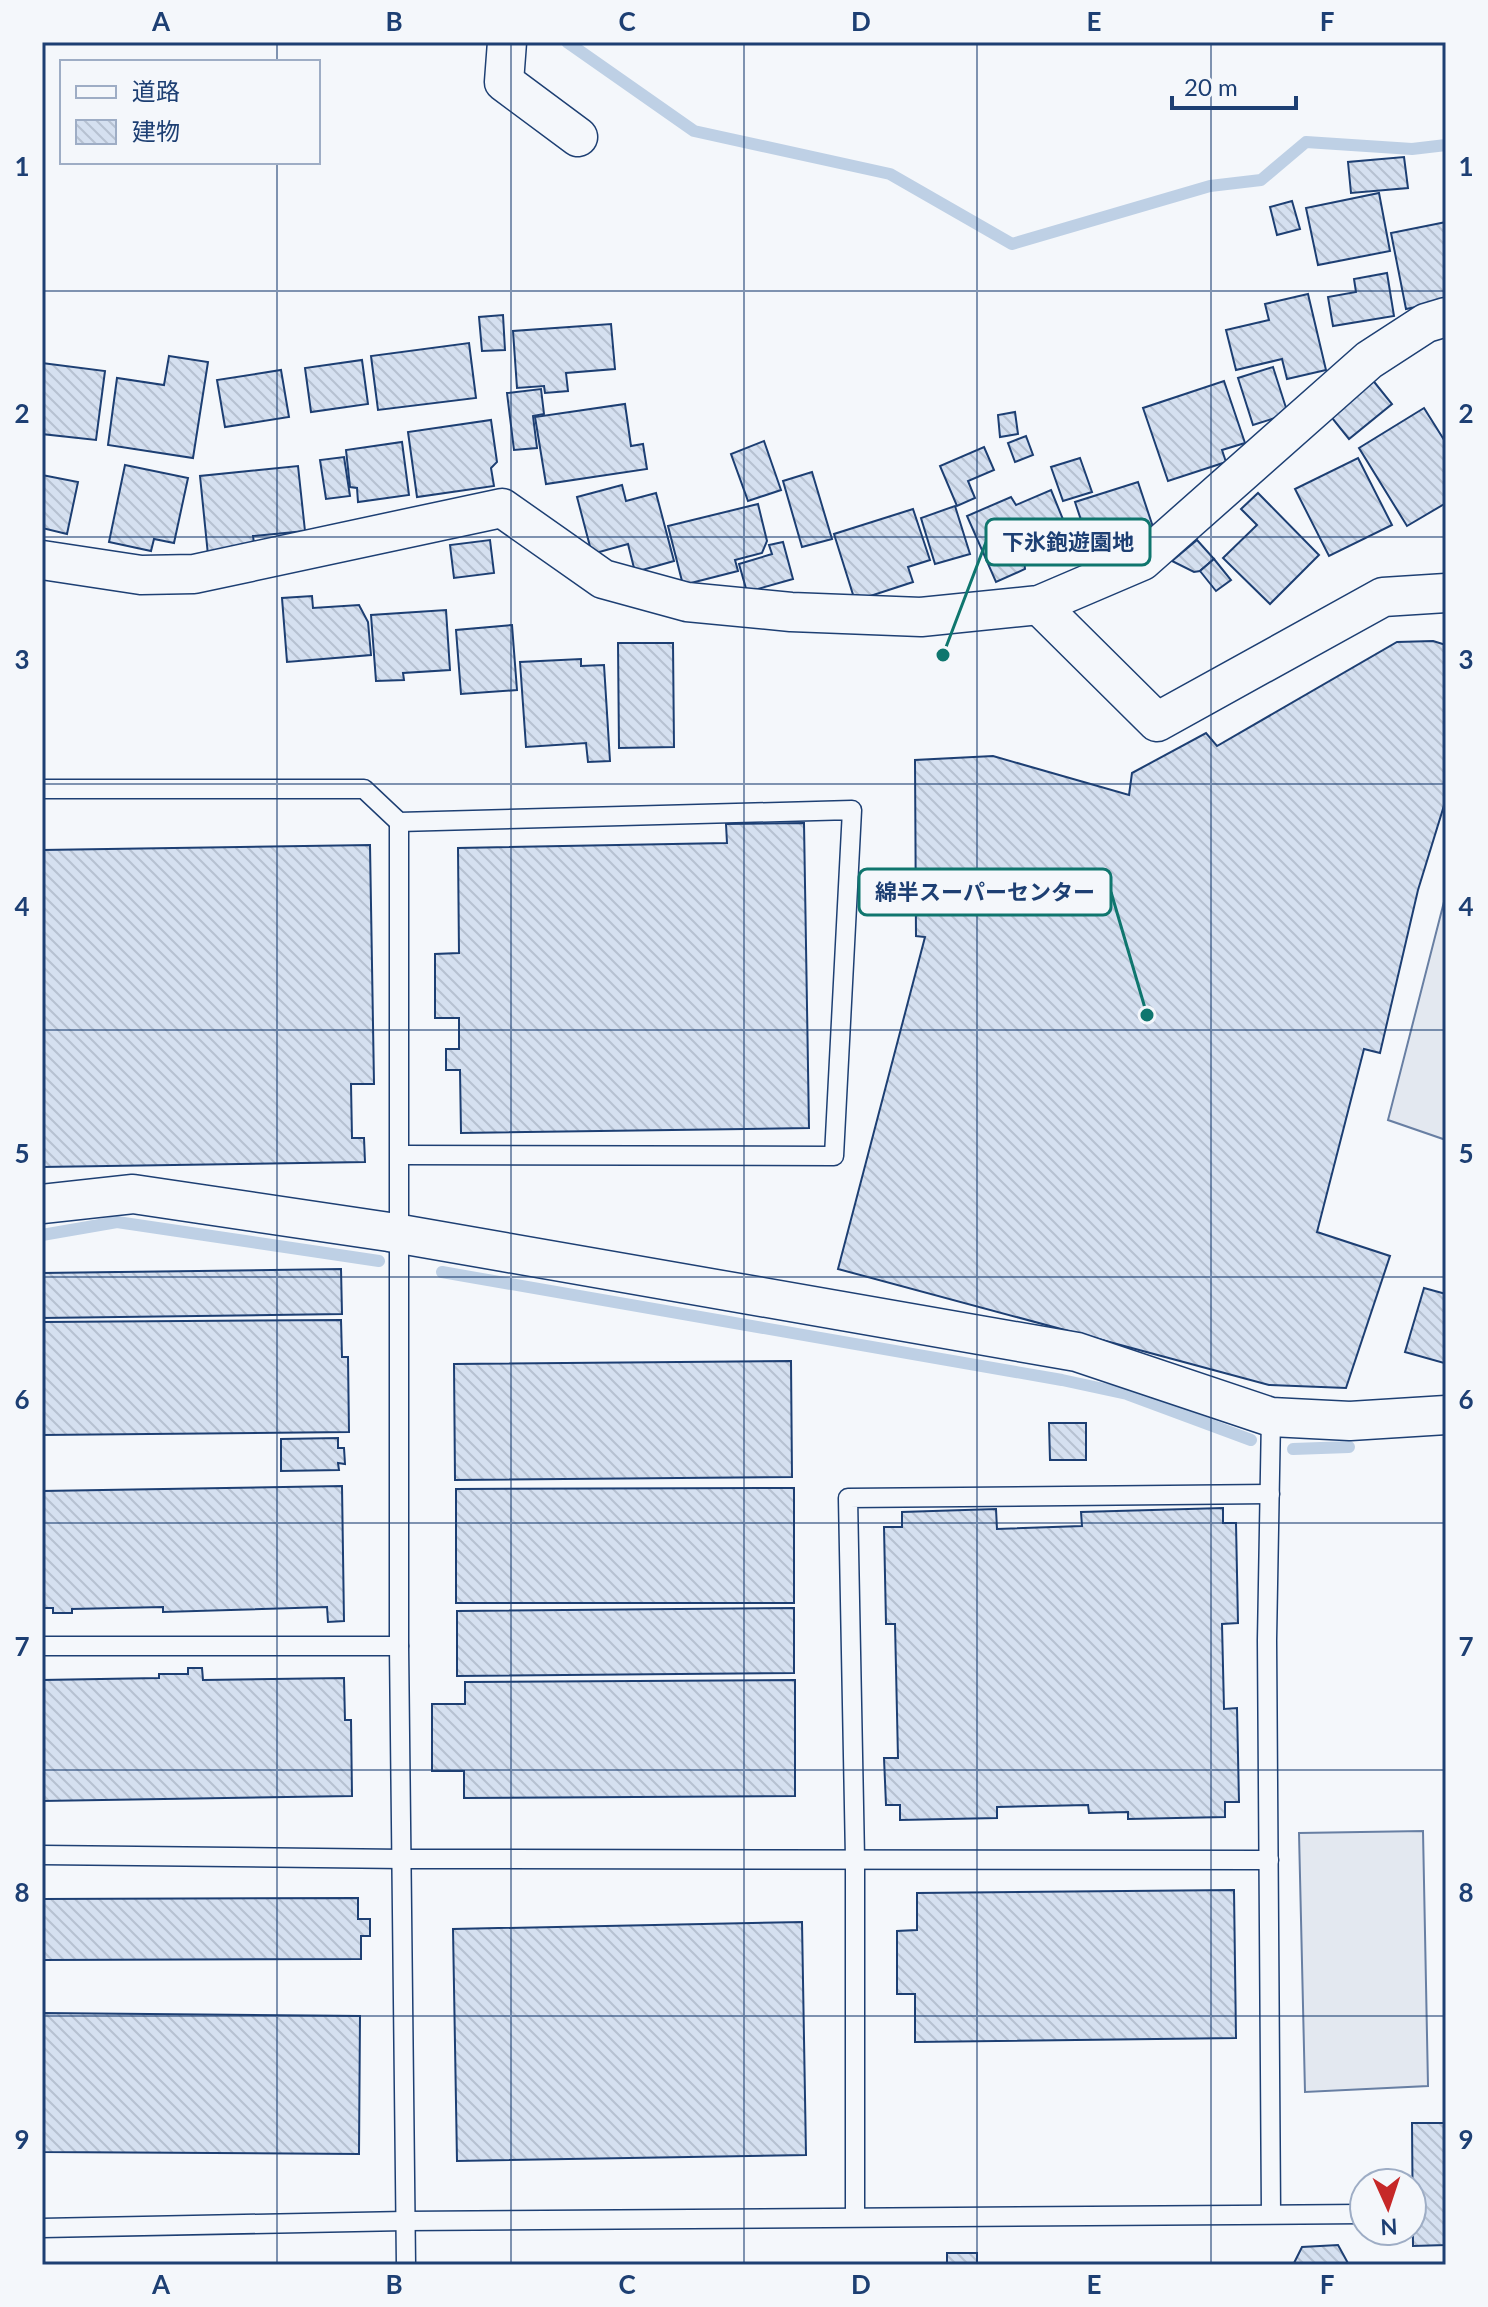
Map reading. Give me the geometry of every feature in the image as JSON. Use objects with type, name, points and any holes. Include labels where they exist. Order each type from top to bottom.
[{"type":"street","points":[[507,42],[504,82],[578,137]]},
{"type":"street","points":[[42,560],[141,575],[194,574],[502,508],[603,579],[687,602],[791,612],[921,617],[1039,605],[1142,561],[1369,360],[1426,323],[1446,317]]},
{"type":"street","points":[[1039,605],[1157,722],[1383,597],[1446,593]]},
{"type":"street","points":[[42,1204],[133,1194],[401,1235],[1077,1352],[1271,1417],[1350,1421],[1446,1415]]},
{"type":"lane","points":[[42,789],[364,789],[399,822],[852,810],[834,1156],[401,1155]]},
{"type":"lane","points":[[399,822],[399,1646],[406,2265]]},
{"type":"lane","points":[[1271,1417],[1271,2214]]},
{"type":"lane","points":[[855,2217],[855,1858],[848,1498],[1270,1494]]},
{"type":"lane","points":[[42,1646],[399,1646]]},
{"type":"lane","points":[[42,1855],[403,1859],[1269,1860]]},
{"type":"lane","points":[[42,2228],[405,2221],[1348,2214]]},
{"type":"shaded area","points":[[1446,894],[1446,1140],[1388,1120]]},
{"type":"shaded area","points":[[1423,1831],[1428,2086],[1305,2092],[1299,1833]]},
{"type":"building","points":[[1404,157],[1408,188],[1351,193],[1348,162]]},
{"type":"building","points":[[1379,193],[1390,251],[1318,265],[1306,208]]},
{"type":"building","points":[[1292,201],[1300,229],[1277,235],[1270,207]]},
{"type":"building","points":[[1446,222],[1446,301],[1406,309],[1391,233]]},
{"type":"building","points":[[1387,273],[1394,316],[1333,326],[1328,297],[1356,292],[1354,279]]},
{"type":"building","points":[[1308,294],[1326,370],[1287,379],[1282,359],[1236,370],[1226,330],[1269,320],[1265,304]]},
{"type":"building","points":[[503,315],[505,350],[482,351],[479,317]]},
{"type":"building","points":[[611,324],[615,369],[566,373],[568,391],[545,393],[544,386],[517,388],[513,331]]},
{"type":"building","points":[[469,343],[476,398],[378,410],[371,356]]},
{"type":"building","points":[[169,356],[208,362],[193,458],[108,445],[117,378],[164,385]]},
{"type":"building","points":[[362,360],[368,404],[311,412],[305,368]]},
{"type":"building","points":[[42,363],[105,371],[96,440],[42,434]]},
{"type":"building","points":[[1273,367],[1288,414],[1253,425],[1238,378]]},
{"type":"building","points":[[281,370],[289,417],[225,427],[217,380]]},
{"type":"building","points":[[1371,378],[1392,404],[1349,439],[1328,413]]},
{"type":"building","points":[[1224,381],[1245,443],[1222,450],[1226,462],[1168,481],[1143,408]]},
{"type":"building","points":[[541,389],[544,414],[533,416],[537,448],[514,450],[507,393]]},
{"type":"building","points":[[625,404],[631,446],[643,444],[647,469],[546,484],[535,417]]},
{"type":"building","points":[[1424,408],[1446,443],[1446,503],[1407,526],[1359,448]]},
{"type":"building","points":[[1015,412],[1018,434],[1000,437],[998,415]]},
{"type":"building","points":[[491,420],[497,462],[491,468],[494,486],[417,497],[408,432]]},
{"type":"building","points":[[1026,436],[1033,455],[1015,462],[1008,443]]},
{"type":"building","points":[[764,441],[781,490],[748,501],[731,454]]},
{"type":"building","points":[[402,442],[409,495],[358,502],[357,488],[350,487],[346,450]]},
{"type":"building","points":[[984,447],[994,470],[968,481],[975,498],[957,506],[940,466]]},
{"type":"building","points":[[344,457],[350,496],[326,499],[320,460]]},
{"type":"building","points":[[1080,458],[1092,492],[1063,501],[1051,467]]},
{"type":"building","points":[[1358,458],[1392,525],[1329,556],[1295,489]]},
{"type":"building","points":[[125,465],[188,478],[174,543],[154,539],[151,551],[109,542]]},
{"type":"building","points":[[298,466],[305,531],[253,536],[255,551],[208,555],[200,476]]},
{"type":"building","points":[[812,472],[832,539],[802,547],[783,481]]},
{"type":"building","points":[[42,475],[78,482],[67,534],[42,528]]},
{"type":"building","points":[[1138,482],[1153,527],[1090,547],[1075,502]]},
{"type":"building","points":[[622,485],[626,501],[656,493],[674,561],[635,572],[628,544],[592,554],[577,497]]},
{"type":"building","points":[[1051,490],[1071,539],[1024,559],[1025,569],[996,582],[967,516],[1011,497],[1016,505]]},
{"type":"building","points":[[1258,493],[1319,555],[1270,604],[1223,558],[1257,525],[1241,509]]},
{"type":"building","points":[[758,504],[767,541],[762,553],[735,560],[738,571],[683,585],[668,526]]},
{"type":"building","points":[[955,506],[970,554],[935,564],[921,518]]},
{"type":"building","points":[[913,509],[930,560],[908,567],[913,582],[855,601],[834,534]]},
{"type":"building","points":[[490,540],[494,573],[454,578],[450,545]]},
{"type":"building","points":[[1197,540],[1214,559],[1200,571],[1194,572],[1172,561]]},
{"type":"building","points":[[783,542],[793,579],[747,592],[739,564],[772,554],[769,545]]},
{"type":"building","points":[[1214,559],[1231,580],[1216,591],[1200,571]]},
{"type":"building","points":[[312,596],[313,608],[359,605],[368,622],[371,655],[287,662],[282,598]]},
{"type":"building","points":[[446,610],[450,670],[403,673],[404,680],[376,681],[371,615]]},
{"type":"building","points":[[512,625],[517,690],[461,694],[456,630]]},
{"type":"building","points":[[1433,641],[1446,645],[1446,799],[1418,890],[1380,1053],[1364,1049],[1317,1232],[1390,1256],[1346,1388],[1269,1385],[838,1269],[925,937],[916,936],[915,760],[993,756],[1129,795],[1132,773],[1206,733],[1217,746],[1397,642]]},
{"type":"building","points":[[618,643],[673,643],[674,747],[619,748]]},
{"type":"building","points":[[581,659],[581,666],[604,665],[610,761],[588,762],[586,743],[526,747],[520,662]]},
{"type":"building","points":[[804,823],[809,1128],[461,1133],[460,1070],[446,1070],[446,1049],[459,1049],[459,1018],[435,1018],[435,954],[459,953],[458,848],[727,843],[726,824]]},
{"type":"building","points":[[370,845],[374,1084],[351,1084],[352,1138],[364,1138],[365,1162],[42,1167],[42,850]]},
{"type":"building","points":[[341,1269],[342,1314],[42,1318],[42,1273]]},
{"type":"building","points":[[1424,1288],[1446,1294],[1444,1363],[1405,1352]]},
{"type":"building","points":[[341,1320],[342,1357],[348,1357],[349,1432],[42,1435],[42,1322]]},
{"type":"building","points":[[791,1361],[792,1477],[455,1480],[454,1364]]},
{"type":"building","points":[[1049,1423],[1086,1423],[1086,1460],[1050,1460]]},
{"type":"building","points":[[338,1438],[338,1448],[344,1448],[345,1464],[338,1463],[339,1470],[281,1471],[281,1439]]},
{"type":"building","points":[[342,1486],[344,1621],[328,1622],[327,1607],[163,1612],[163,1607],[72,1609],[72,1613],[53,1613],[53,1608],[42,1608],[42,1491]]},
{"type":"building","points":[[794,1488],[794,1603],[456,1603],[456,1489]]},
{"type":"building","points":[[1223,1508],[1223,1523],[1236,1523],[1238,1623],[1222,1624],[1224,1709],[1237,1708],[1239,1802],[1225,1802],[1225,1817],[1128,1819],[1128,1812],[1089,1813],[1088,1805],[997,1807],[997,1818],[900,1820],[900,1805],[886,1805],[884,1758],[898,1758],[895,1624],[886,1624],[884,1527],[902,1527],[902,1512],[996,1509],[997,1529],[1082,1526],[1081,1512]]},
{"type":"building","points":[[794,1608],[794,1673],[457,1676],[457,1611]]},
{"type":"building","points":[[188,1668],[202,1668],[203,1680],[344,1678],[345,1720],[351,1720],[352,1796],[42,1801],[42,1680],[159,1678],[159,1674],[188,1674]]},
{"type":"building","points":[[795,1680],[795,1796],[464,1798],[464,1771],[432,1771],[432,1704],[465,1704],[465,1682]]},
{"type":"building","points":[[1234,1890],[1236,2038],[915,2042],[915,1994],[897,1994],[897,1931],[917,1930],[917,1893]]},
{"type":"building","points":[[358,1898],[358,1919],[370,1919],[370,1936],[361,1936],[361,1959],[42,1960],[42,1899]]},
{"type":"building","points":[[802,1922],[806,2155],[457,2161],[453,1929]]},
{"type":"building","points":[[43,2013],[360,2016],[359,2154],[42,2152]]},
{"type":"building","points":[[1412,2123],[1446,2123],[1446,2245],[1428,2246],[1428,2167],[1412,2167]]},
{"type":"building","points":[[1338,2245],[1349,2265],[1293,2265],[1302,2247]]},
{"type":"building","points":[[947,2253],[977,2253],[977,2265],[947,2265]]},
{"type":"waterway","points":[[567,42],[694,131],[890,174],[1012,244],[1210,186],[1261,180],[1306,142],[1412,149],[1446,145]]},
{"type":"waterway","points":[[42,1235],[117,1222],[379,1261]]},
{"type":"waterway","points":[[442,1272],[1062,1380],[1127,1394],[1251,1440]]},
{"type":"waterway","points":[[1293,1449],[1349,1447]]},
{"type":"place","name":"下氷鉋遊園地","points":[[943,655]]},
{"type":"place","name":"綿半スーパーセンター","points":[[1147,1015]]}]
